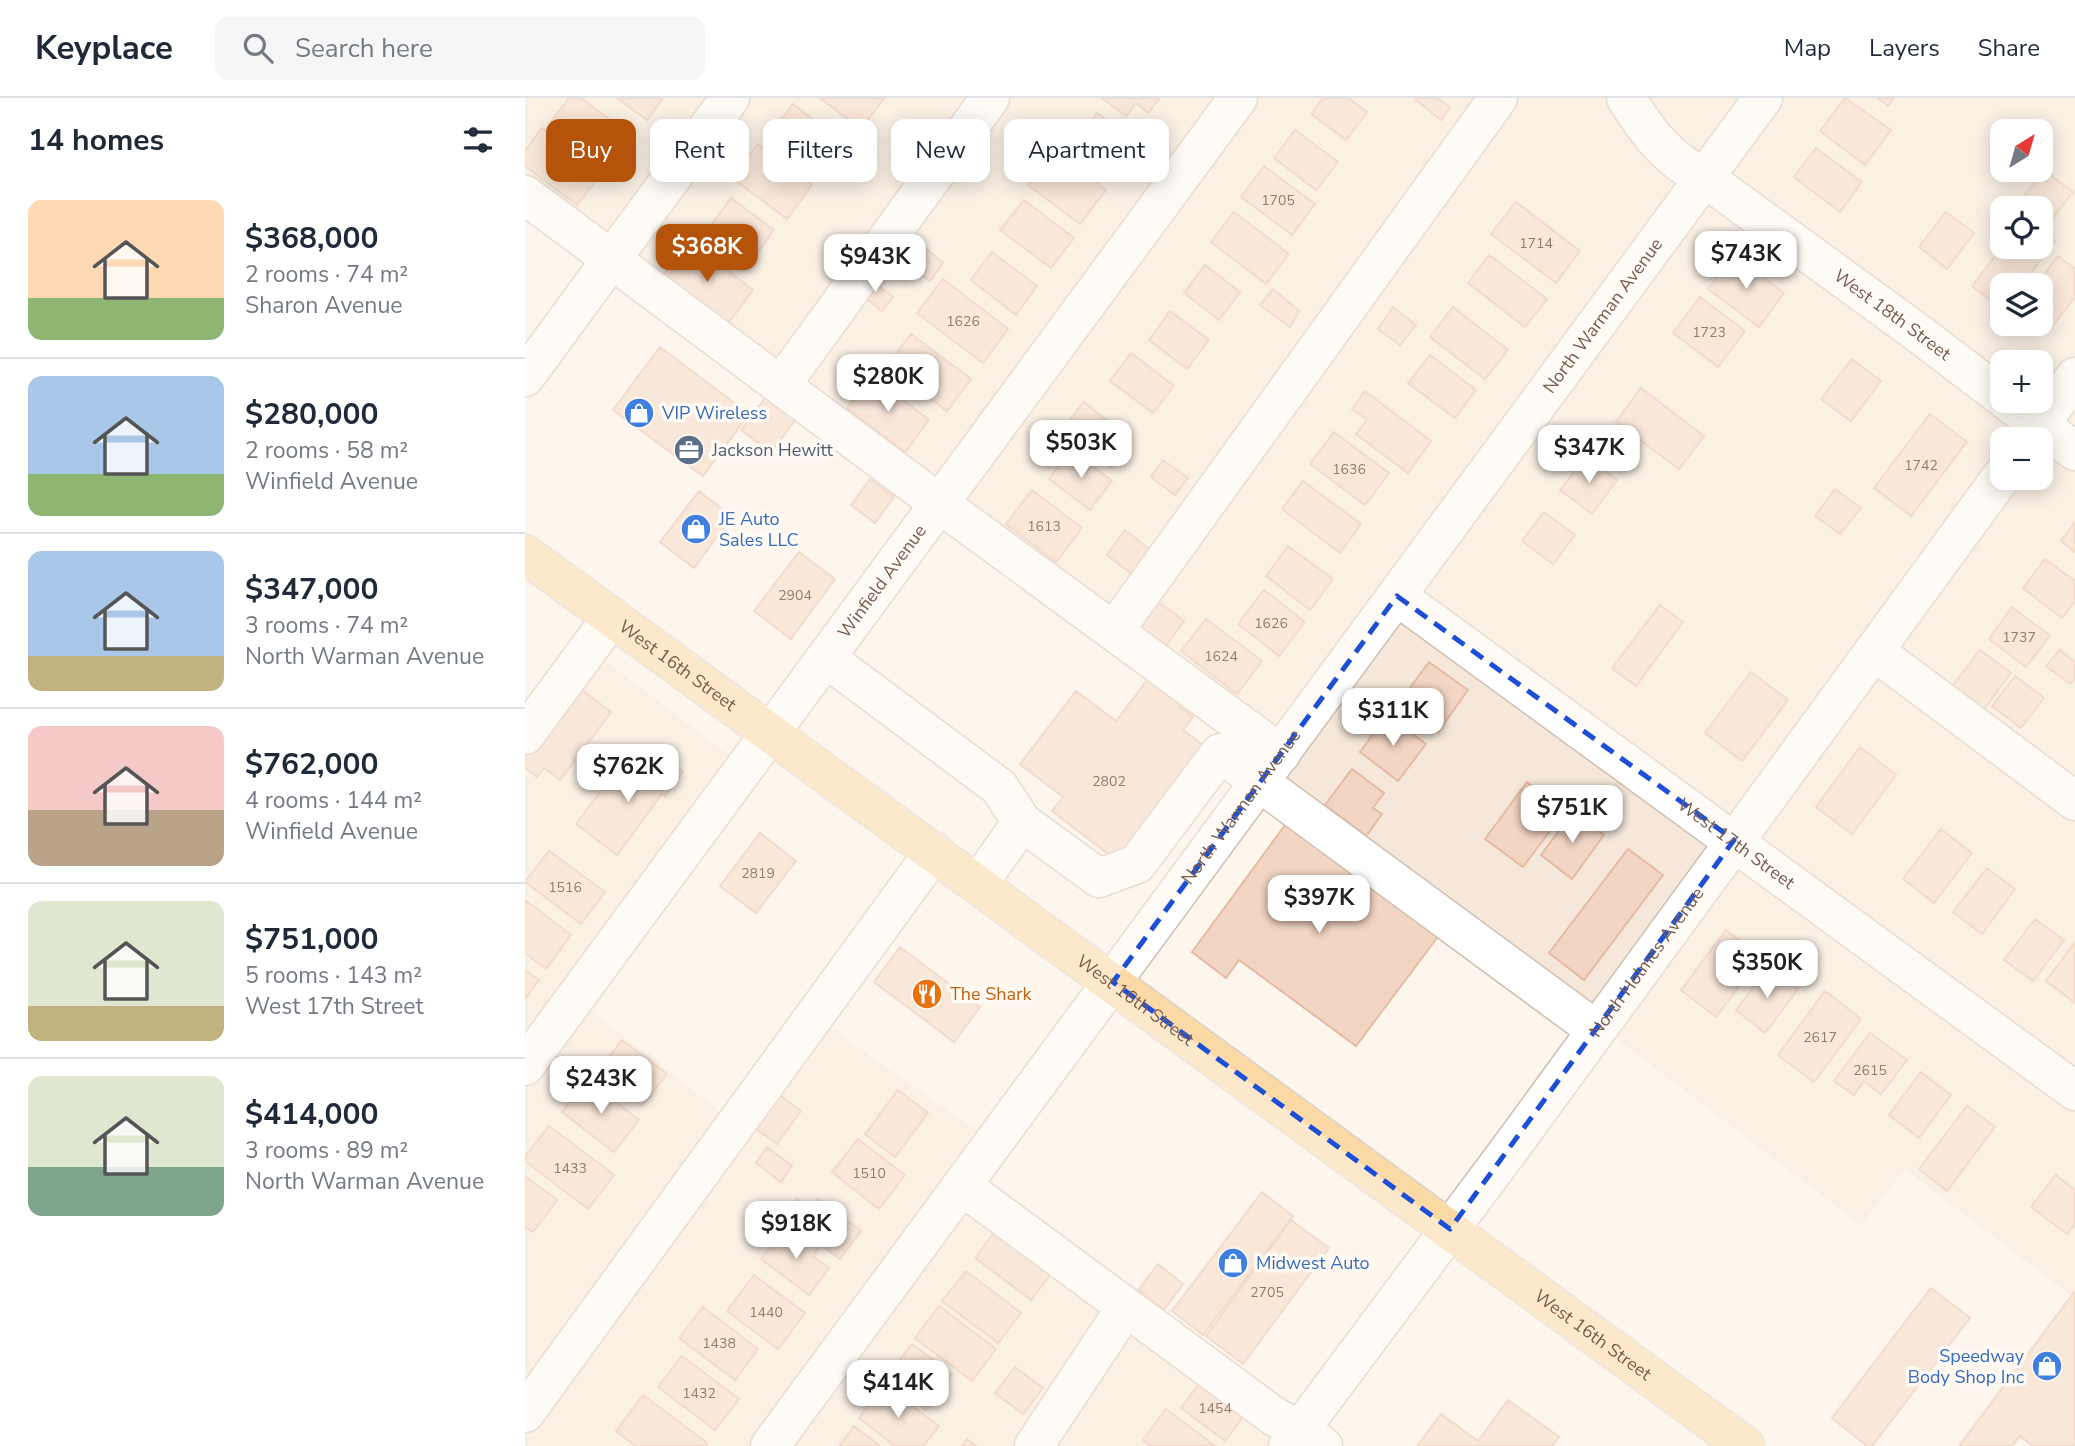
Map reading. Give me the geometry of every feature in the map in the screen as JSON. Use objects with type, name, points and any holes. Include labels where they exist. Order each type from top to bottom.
[{"type":"main road","name":"West 16th Street","points":[[525,554],[1745,1446]]},
{"type":"street","points":[[525,377],[730,98]]},
{"type":"street","points":[[781,385],[990,98]]},
{"type":"street","name":"Winfield Avenue","points":[[525,1066],[1238,98]]},
{"type":"street","points":[[1114,631],[1498,98]]},
{"type":"street","name":"West 18th Street","points":[[1626,98],[1661,148],[1683,167],[1705,178],[1990,388]]},
{"type":"street","name":"North Warman Avenue","points":[[770,1446],[1763,98]]},
{"type":"street","points":[[525,195],[1114,631],[1270,768],[1596,1030]]},
{"type":"street","points":[[2038,427],[2075,377]]},
{"type":"street","points":[[2017,413],[2030,427]]},
{"type":"street","points":[[2053,441],[2075,451]]},
{"type":"street","name":"North Holmes Avenue","points":[[1304,1441],[1450,1229],[1992,490]]},
{"type":"street","name":"West 17th Street","points":[[1397,596],[2074,1088]]},
{"type":"street","points":[[525,735],[612,617]]},
{"type":"street","points":[[1874,651],[2075,801]]},
{"type":"street","points":[[827,658],[999,787],[1022,822],[1099,878],[1137,864],[1220,753],[1270,768]]},
{"type":"street","points":[[978,884],[1022,822]]},
{"type":"street","points":[[525,1413],[934,852]]},
{"type":"street","points":[[1137,864],[1179,892]]},
{"type":"street","points":[[963,1186],[1304,1441]]},
{"type":"street","points":[[1034,1446],[1126,1307]]},
{"type":"highlighted area","points":[[1397,596],[1734,840],[1450,1229],[1113,982]]},
{"type":"shaded area","points":[[525,98],[1738,98],[1276,732],[525,175]]},
{"type":"shaded area","points":[[1784,98],[2075,98],[2075,1291],[2072,1296],[1904,1169],[1861,1225],[1275,778]]},
{"type":"shaded area","points":[[585,645],[730,756],[564,990],[747,1132],[829,1027],[980,1133],[956,1173],[1332,1446],[525,1446],[525,723]]},
{"type":"building","points":[[569,98],[581,98],[609,119],[553,119]]},
{"type":"building","points":[[617,98],[663,98],[647,120]]},
{"type":"building","points":[[820,98],[884,98],[868,119],[848,119]]},
{"type":"building","points":[[1102,98],[1160,98],[1148,113],[1136,103],[1126,116]]},
{"type":"building","points":[[1323,98],[1348,98],[1367,112],[1346,140],[1311,114]]},
{"type":"building","points":[[1437,98],[1450,108],[1441,120],[1416,100]]},
{"type":"building","points":[[1845,98],[1891,130],[1865,165],[1820,131]]},
{"type":"building","points":[[1878,98],[1894,98],[1888,106]]},
{"type":"building","points":[[793,104],[813,119],[782,119]]},
{"type":"building","points":[[1097,113],[1105,119],[1093,119]]},
{"type":"building","points":[[542,128],[546,131],[546,182],[525,166],[525,151]]},
{"type":"building","points":[[1295,130],[1338,162],[1316,190],[1274,158]]},
{"type":"building","points":[[758,144],[763,148],[763,182],[808,182],[812,185],[787,219],[737,182],[749,182],[749,156]]},
{"type":"building","points":[[1816,148],[1862,182],[1840,212],[1794,177]]},
{"type":"building","points":[[1264,166],[1315,204],[1292,235],[1241,197]]},
{"type":"building","points":[[2053,177],[2073,192],[2053,218],[2053,196],[2024,196],[2035,182],[2053,182]]},
{"type":"building","points":[[546,182],[595,182],[577,205]]},
{"type":"building","points":[[1030,182],[1095,182],[1106,190],[1080,224],[1028,185]]},
{"type":"building","points":[[731,198],[774,230],[753,259],[710,227]]},
{"type":"building","points":[[1024,200],[1074,238],[1051,268],[1000,230]]},
{"type":"building","points":[[1516,202],[1580,251],[1556,283],[1491,234]]},
{"type":"building","points":[[1234,212],[1289,254],[1266,284],[1211,242]]},
{"type":"building","points":[[1946,212],[1974,233],[1947,269],[1919,247]]},
{"type":"building","points":[[689,241],[753,290],[726,326],[661,278]]},
{"type":"building","points":[[923,246],[943,263],[930,281],[909,265]]},
{"type":"building","points":[[992,252],[1037,286],[1016,315],[971,280]]},
{"type":"building","points":[[1489,255],[1547,299],[1525,327],[1468,283]]},
{"type":"building","points":[[1734,255],[1784,293],[1759,327],[1708,289]]},
{"type":"building","points":[[2058,256],[2075,269],[2075,297],[2053,326],[2053,273],[2045,273]]},
{"type":"building","points":[[1993,259],[2042,259],[2031,273],[1990,273],[1990,300],[1972,286]]},
{"type":"building","points":[[1205,265],[1240,292],[1219,320],[1184,293]]},
{"type":"building","points":[[867,278],[893,297],[882,311],[857,291]]},
{"type":"building","points":[[943,279],[1008,329],[983,363],[917,313]]},
{"type":"building","points":[[1273,289],[1299,311],[1290,327],[1260,305]]},
{"type":"building","points":[[1700,297],[1745,331],[1718,367],[1673,333]]},
{"type":"building","points":[[1393,307],[1416,325],[1400,345],[1378,329]]},
{"type":"building","points":[[1453,307],[1508,350],[1485,379],[1430,337]]},
{"type":"building","points":[[1170,311],[1209,340],[1187,369],[1149,340]]},
{"type":"building","points":[[911,334],[971,379],[947,411],[887,366]]},
{"type":"building","points":[[660,347],[749,414],[703,476],[613,410]]},
{"type":"building","points":[[1131,353],[1174,386],[1153,413],[1110,381]]},
{"type":"building","points":[[1430,355],[1476,390],[1455,418],[1408,383]]},
{"type":"building","points":[[1852,359],[1881,381],[1851,421],[1821,399]]},
{"type":"building","points":[[871,376],[929,420],[905,452],[847,408]]},
{"type":"building","points":[[1641,388],[1704,436],[1679,469],[1616,422]]},
{"type":"building","points":[[1365,391],[1431,441],[1408,473],[1356,434],[1367,420],[1352,409]]},
{"type":"building","points":[[768,394],[798,416],[771,453],[741,430]]},
{"type":"building","points":[[1084,402],[1130,439],[1111,467],[1062,430]]},
{"type":"building","points":[[1930,414],[1967,442],[1911,516],[1874,488]]},
{"type":"building","points":[[1334,432],[1389,473],[1365,505],[1310,464]]},
{"type":"building","points":[[1071,450],[1112,481],[1090,510],[1049,479]]},
{"type":"building","points":[[1586,457],[1617,480],[1592,514],[1560,490]]},
{"type":"building","points":[[1163,460],[1188,478],[1175,495],[1151,477]]},
{"type":"building","points":[[870,479],[894,497],[875,523],[851,505]]},
{"type":"building","points":[[1303,481],[1361,524],[1340,553],[1282,509]]},
{"type":"building","points":[[1835,489],[1861,508],[1840,534],[1815,516]]},
{"type":"building","points":[[1032,490],[1082,528],[1056,562],[1006,524]]},
{"type":"building","name":"JE Auto Sales LLC","points":[[699,491],[732,516],[694,568],[660,542]]},
{"type":"building","points":[[1544,512],[1575,535],[1553,564],[1522,541]]},
{"type":"building","points":[[2075,522],[2075,552],[2061,541]]},
{"type":"building","points":[[1125,530],[1154,553],[1136,577],[1107,555]]},
{"type":"building","points":[[1288,546],[1333,579],[1310,610],[1266,576]]},
{"type":"building","points":[[799,552],[835,579],[791,639],[754,611]]},
{"type":"building","points":[[2045,559],[2075,581],[2075,601],[2062,618],[2023,588]]},
{"type":"building","points":[[1264,590],[1305,622],[1279,656],[1238,624]]},
{"type":"building","points":[[1156,600],[1184,621],[1165,647],[1137,626]]},
{"type":"building","points":[[1660,605],[1683,622],[1636,686],[1612,668]]},
{"type":"building","points":[[2012,607],[2050,636],[2026,667],[1989,639]]},
{"type":"building","points":[[1206,619],[1262,661],[1237,694],[1181,651]]},
{"type":"building","points":[[1980,650],[2011,673],[1981,713],[1950,689]]},
{"type":"building","points":[[2060,650],[2075,662],[2075,678],[2070,684],[2046,666]]},
{"type":"building","points":[[1429,662],[1468,690],[1438,732],[1399,703]]},
{"type":"building","points":[[1751,672],[1788,700],[1742,761],[1705,733]]},
{"type":"building","points":[[1152,674],[1185,700],[1180,707],[1193,717],[1183,730],[1203,745],[1116,860],[1052,811],[1063,797],[1020,764],[1076,691],[1116,721]]},
{"type":"building","points":[[2015,676],[2044,698],[2021,728],[1992,706]]},
{"type":"building","points":[[575,685],[611,712],[560,780],[544,768],[537,777],[525,768],[525,751]]},
{"type":"building","points":[[1387,715],[1426,744],[1398,781],[1360,752]]},
{"type":"building","points":[[1860,747],[1896,775],[1852,834],[1816,807]]},
{"type":"building","points":[[659,753],[683,772],[665,796],[662,794],[617,855],[576,824],[614,774],[632,788]]},
{"type":"building","points":[[1352,769],[1384,793],[1373,808],[1382,814],[1366,836],[1325,805]]},
{"type":"building","points":[[1527,782],[1565,811],[1523,867],[1485,839]]},
{"type":"building","points":[[1573,812],[1604,835],[1572,879],[1541,855]]},
{"type":"building","points":[[1288,821],[1440,934],[1356,1046],[1239,960],[1226,978],[1192,952]]},
{"type":"building","points":[[1941,829],[1972,853],[1934,903],[1903,879]]},
{"type":"building","points":[[760,833],[796,861],[756,913],[720,886]]},
{"type":"building","points":[[1628,849],[1663,875],[1584,980],[1549,953]]},
{"type":"building","points":[[549,851],[605,892],[581,924],[525,882]]},
{"type":"building","points":[[1987,868],[2015,889],[1982,934],[1953,912]]},
{"type":"building","points":[[525,900],[571,935],[546,969],[525,953]]},
{"type":"building","points":[[2035,919],[2064,940],[2033,981],[2004,960]]},
{"type":"building","points":[[1726,930],[1761,957],[1716,1017],[1681,990]]},
{"type":"building","points":[[2075,942],[2075,1003],[2046,981]]},
{"type":"building","name":"The Shark","points":[[900,947],[980,1007],[954,1042],[874,982]]},
{"type":"building","points":[[1769,967],[1798,989],[1765,1033],[1736,1010]]},
{"type":"building","points":[[525,970],[539,980],[525,999]]},
{"type":"building","points":[[1825,991],[1861,1019],[1814,1082],[1778,1055]]},
{"type":"building","points":[[1870,1033],[1907,1060],[1881,1094],[1864,1081],[1854,1095],[1834,1081]]},
{"type":"building","points":[[622,1040],[667,1074],[642,1106],[598,1072]]},
{"type":"building","points":[[1921,1072],[1951,1095],[1919,1138],[1889,1115]]},
{"type":"building","points":[[587,1080],[639,1120],[614,1152],[562,1112]]},
{"type":"building","points":[[898,1090],[928,1113],[895,1157],[865,1134]]},
{"type":"building","points":[[778,1094],[801,1111],[777,1144],[754,1127]]},
{"type":"building","points":[[1967,1106],[1995,1127],[1947,1191],[1919,1169]]},
{"type":"building","points":[[549,1126],[614,1175],[588,1209],[525,1161],[525,1157]]},
{"type":"building","points":[[858,1139],[905,1175],[879,1209],[832,1172]]},
{"type":"building","points":[[767,1147],[792,1166],[781,1182],[756,1163]]},
{"type":"building","points":[[2056,1175],[2075,1190],[2075,1224],[2067,1234],[2031,1207]]},
{"type":"building","points":[[525,1176],[557,1200],[533,1232],[525,1227]]},
{"type":"building","name":"Midwest Auto","points":[[1262,1192],[1293,1216],[1203,1335],[1172,1311]]},
{"type":"building","points":[[797,1199],[811,1209],[818,1199],[861,1231],[840,1259],[783,1216]]},
{"type":"building","points":[[1291,1220],[1329,1248],[1243,1364],[1206,1336]]},
{"type":"building","points":[[997,1229],[1053,1271],[1031,1300],[975,1258]]},
{"type":"building","points":[[782,1230],[795,1240],[799,1235],[818,1249],[813,1256],[829,1268],[809,1295],[761,1259]]},
{"type":"building","points":[[1158,1264],[1183,1284],[1164,1310],[1138,1290]]},
{"type":"building","points":[[966,1271],[1021,1313],[998,1343],[942,1301]]},
{"type":"building","points":[[754,1275],[805,1313],[778,1349],[727,1311]]},
{"type":"building","points":[[1931,1288],[1970,1318],[1872,1446],[1867,1446],[1832,1418]]},
{"type":"building","name":"Speedway Body Shop Inc","points":[[2075,1291],[2075,1446],[2033,1446],[2020,1436],[2012,1446],[1959,1446]]},
{"type":"building","points":[[939,1306],[996,1349],[972,1381],[915,1338]]},
{"type":"building","points":[[703,1307],[758,1349],[735,1380],[679,1338]]},
{"type":"building","points":[[912,1344],[952,1374],[926,1410],[885,1379]]},
{"type":"building","points":[[682,1356],[739,1399],[715,1430],[658,1387]]},
{"type":"building","points":[[1015,1367],[1043,1388],[1023,1414],[995,1393]]},
{"type":"building","points":[[1205,1376],[1249,1409],[1225,1441],[1181,1408]]},
{"type":"building","points":[[884,1385],[939,1426],[923,1446],[895,1446],[859,1418]]},
{"type":"building","points":[[643,1395],[707,1443],[705,1446],[636,1446],[616,1431]]},
{"type":"building","points":[[1508,1400],[1559,1437],[1552,1446],[1417,1446],[1441,1414],[1478,1441]]},
{"type":"building","points":[[1166,1409],[1215,1446],[1151,1446],[1143,1440]]},
{"type":"building","points":[[854,1426],[880,1446],[839,1446]]},
{"type":"building","points":[[967,1439],[976,1446],[962,1446]]},
{"type":"place","name":"VIP Wireless","points":[[639,413]]},
{"type":"place","name":"Jackson Hewitt","points":[[689,450]]},
{"type":"place","name":"JE Auto Sales LLC","points":[[696,529]]},
{"type":"place","name":"The Shark","points":[[927,994]]},
{"type":"place","name":"Midwest Auto","points":[[1233,1263]]},
{"type":"place","name":"Speedway Body Shop Inc","points":[[2047,1366]]}]
